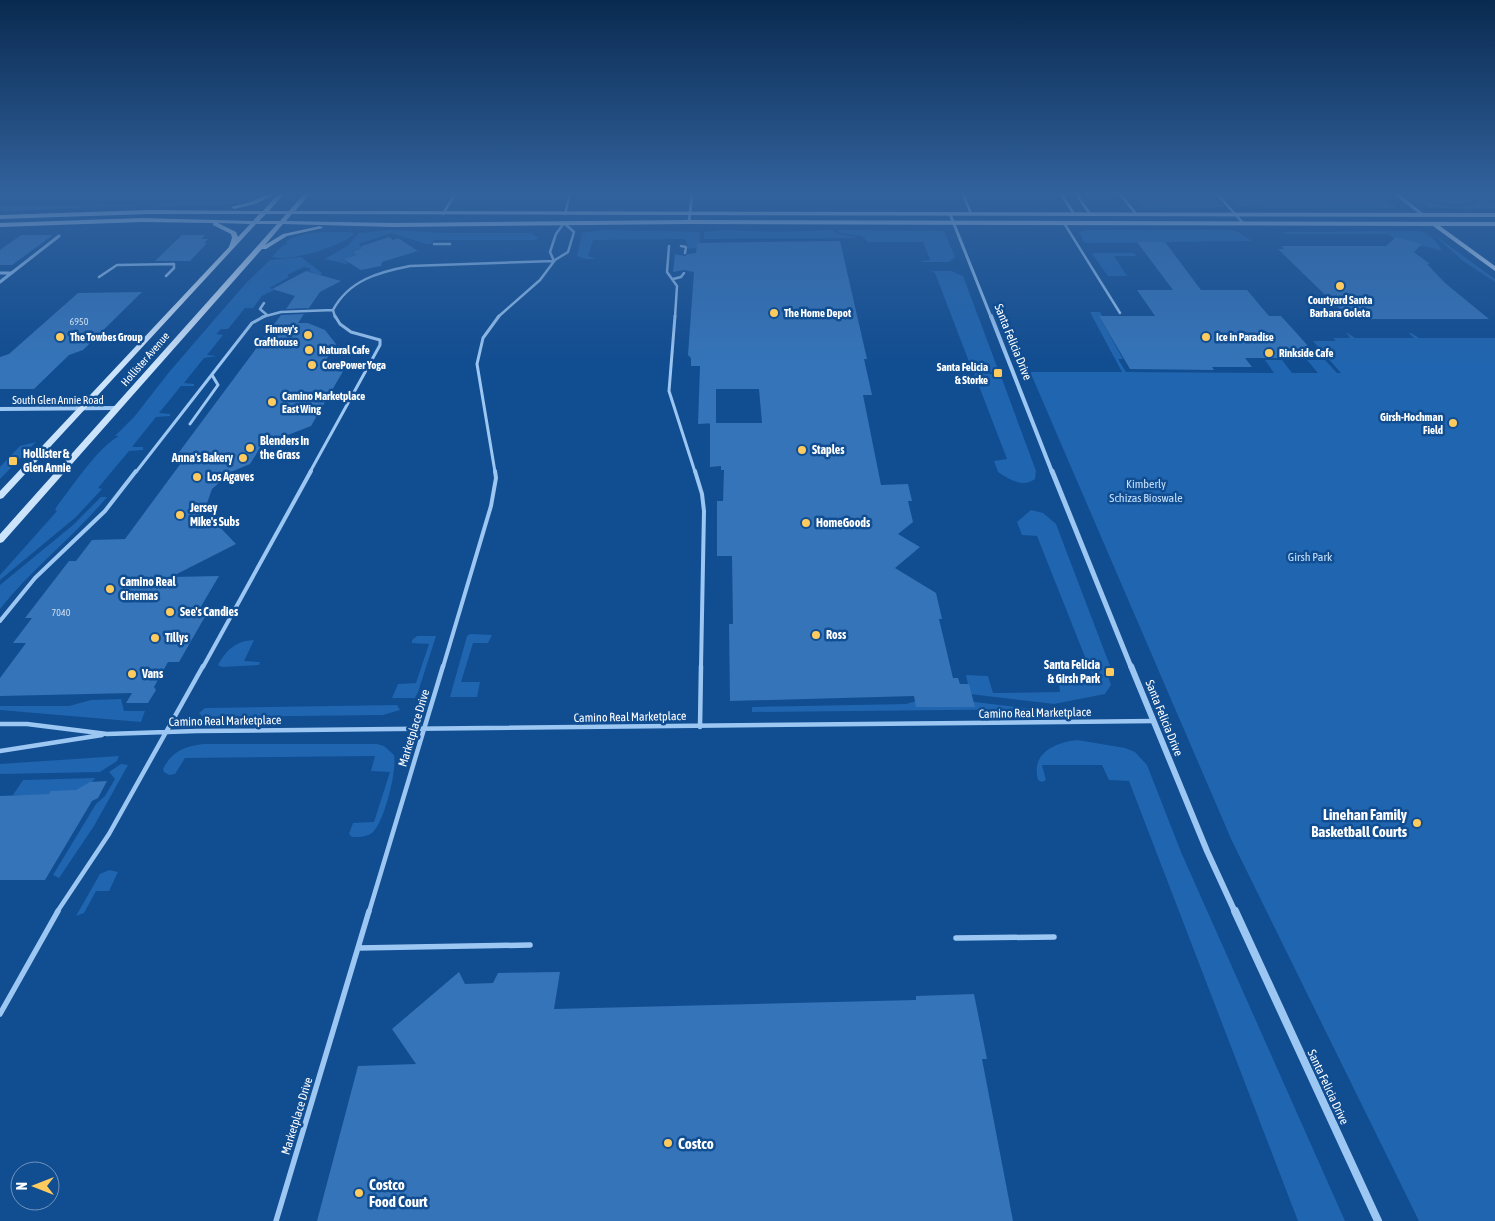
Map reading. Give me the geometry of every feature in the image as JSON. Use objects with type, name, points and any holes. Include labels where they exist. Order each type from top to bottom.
[{"type":"main road","name":"Hollister Avenue","points":[[0,496],[228,251]]},
{"type":"main road","name":"Hollister Avenue","points":[[0,540],[256,251]]},
{"type":"main road","points":[[244,264],[261,251]]},
{"type":"main road","points":[[1471,251],[1495,269]]},
{"type":"street","points":[[0,282],[40,251]]},
{"type":"street","name":"Santa Felicia Drive","points":[[965,251],[1078,539],[1207,851],[1378,1221]]},
{"type":"street","points":[[0,273],[12,273]]},
{"type":"street","name":"South Glen Annie Road","points":[[0,409],[116,408]]},
{"type":"lane","points":[[0,1014],[65,898],[109,834],[167,732],[380,345],[380,340],[344,329],[336,320],[333,310],[343,294],[355,284],[378,274],[399,268],[433,264],[554,261],[550,251]]},
{"type":"lane","name":"Marketplace Drive","points":[[276,1221],[488,516],[496,478],[476,364],[478,353],[491,325],[540,280],[554,261],[568,251]]},
{"type":"lane","points":[[668,251],[666,270],[677,286],[669,392],[702,494],[704,512],[700,727]]},
{"type":"lane","points":[[1081,251],[1120,313]]},
{"type":"lane","points":[[99,277],[117,264],[174,264],[174,268],[166,276]]},
{"type":"lane","points":[[673,279],[681,277],[684,272]]},
{"type":"lane","points":[[264,303],[260,309],[266,315]]},
{"type":"lane","points":[[0,621],[35,578],[105,511],[252,323],[266,315],[333,310]]},
{"type":"lane","points":[[190,424],[217,388],[218,382],[212,375]]},
{"type":"lane","name":"Camino Real Marketplace","points":[[0,751],[23,749],[107,734],[167,732],[1154,722]]},
{"type":"lane","name":"Camino Real Marketplace","points":[[0,724],[28,724],[107,734]]},
{"type":"lane","points":[[956,938],[1054,937]]},
{"type":"lane","points":[[358,948],[530,946]]},
{"type":"green space","points":[[277,251],[318,251],[291,257],[272,257]]},
{"type":"green space","points":[[339,251],[354,251],[351,252],[355,255],[343,259],[348,263],[346,264],[325,259]]},
{"type":"green space","points":[[578,251],[590,251],[588,256],[596,259],[585,259],[577,256]]},
{"type":"green space","points":[[926,251],[952,251],[955,257],[949,262],[921,261],[930,260]]},
{"type":"green space","points":[[1452,251],[1456,251],[1495,279],[1495,282],[1463,261]]},
{"type":"green space","points":[[1134,253],[1136,256],[1114,256],[1127,276],[1108,276],[1092,254]]},
{"type":"green space","points":[[301,257],[322,273],[320,275],[308,271],[311,269],[304,267],[287,275],[289,277],[270,288],[274,290],[262,296],[253,308],[245,308],[228,329],[221,329],[216,334],[223,335],[207,355],[217,356],[204,358],[184,383],[194,384],[194,386],[181,386],[159,413],[170,414],[170,416],[156,417],[132,447],[143,447],[143,450],[129,451],[98,488],[102,489],[76,517],[0,580],[0,575],[57,511],[55,510],[57,506],[86,468],[102,449],[119,436],[115,436],[134,417],[170,371],[246,283],[270,260]]},
{"type":"green space","points":[[931,271],[951,271],[963,276],[999,372],[973,372],[935,273]]},
{"type":"green space","name":"Girsh Park","points":[[1090,312],[1100,312],[1102,316],[1099,316],[1123,359],[1118,359],[1126,372],[1274,373],[1265,360],[1282,360],[1292,373],[1318,373],[1307,360],[1325,360],[1337,373],[1341,373],[1313,341],[1336,341],[1333,338],[1350,338],[1346,332],[1355,338],[1414,338],[1409,333],[1411,333],[1419,338],[1495,338],[1495,1221],[1419,1221],[1232,841],[1031,374],[1031,372],[1122,372]]},
{"type":"green space","points":[[974,373],[995,374],[997,379],[1002,379],[1036,471],[1035,479],[1030,482],[1016,482],[998,472],[994,461],[1007,459]]},
{"type":"green space","points":[[36,442],[0,479],[0,467],[20,446]]},
{"type":"green space","points":[[101,497],[107,497],[81,526],[12,594],[0,609],[0,585],[73,525]]},
{"type":"green space","points":[[1031,510],[1043,513],[1056,524],[1110,666],[1105,666],[1111,685],[1105,694],[1054,704],[970,694],[966,675],[988,676],[993,693],[1060,692],[1058,678],[1093,677],[1037,536],[1022,535],[1017,522]]},
{"type":"green space","points":[[470,634],[492,635],[488,643],[473,643],[461,682],[480,682],[477,697],[450,697],[467,636]]},
{"type":"green space","points":[[417,636],[436,636],[418,692],[415,698],[392,698],[398,684],[416,683],[429,644],[412,643],[412,640]]},
{"type":"green space","points":[[254,640],[244,661],[260,662],[259,665],[222,667],[218,665],[225,654],[237,644]]},
{"type":"green space","points":[[121,699],[124,711],[145,711],[141,722],[0,710],[0,706],[69,706],[91,700]]},
{"type":"green space","points":[[920,700],[959,700],[1032,709],[752,712],[752,707],[906,704]]},
{"type":"green space","points":[[397,705],[400,710],[383,715],[203,717],[199,713],[205,708]]},
{"type":"green space","points":[[1077,740],[1125,748],[1135,752],[1147,765],[1181,852],[1345,1221],[1298,1221],[1129,781],[1109,780],[1102,765],[1042,765],[1046,780],[1042,782],[1038,780],[1038,763],[1041,756],[1053,747],[1068,741]]},
{"type":"green space","points":[[204,744],[377,744],[384,746],[394,755],[394,772],[386,805],[378,825],[370,834],[352,837],[349,834],[353,823],[374,822],[390,772],[371,771],[375,756],[185,758],[175,774],[169,775],[164,772],[163,769],[167,763],[180,750]]},
{"type":"green space","points":[[119,756],[117,761],[100,772],[0,774],[0,764]]},
{"type":"green space","points":[[121,764],[128,765],[94,826],[59,878],[53,875],[96,804],[105,796],[115,779],[109,772]]},
{"type":"green space","points":[[95,778],[88,786],[69,794],[57,796],[13,795],[23,780]]},
{"type":"green space","points":[[109,870],[118,872],[109,891],[96,891],[84,913],[76,916],[100,874]]},
{"type":"building","points":[[0,251],[31,251],[12,265],[0,265]]},
{"type":"building","points":[[165,251],[199,251],[190,261],[155,261]]},
{"type":"building","points":[[418,251],[382,262],[381,266],[361,270],[343,259],[356,255],[352,252]]},
{"type":"building","points":[[696,251],[842,251],[867,359],[864,359],[872,395],[863,395],[881,485],[908,484],[912,501],[908,501],[913,522],[898,534],[920,547],[895,568],[936,593],[942,619],[939,619],[953,678],[958,678],[960,684],[969,684],[975,707],[916,707],[914,696],[730,701],[729,624],[733,624],[732,556],[717,556],[717,501],[723,501],[724,470],[721,470],[721,466],[710,467],[710,423],[698,424],[700,366],[691,366],[691,358],[688,355],[694,272],[684,270],[673,272],[675,254],[685,256],[696,253]],"holes":[[[716,389],[759,389],[762,423],[716,423]]]},
{"type":"building","name":"Ice in Paradise","points":[[1144,251],[1172,251],[1201,290],[1247,290],[1269,316],[1281,316],[1319,358],[1245,358],[1252,367],[1212,367],[1214,370],[1130,369],[1099,316],[1155,316],[1137,290],[1173,290]]},
{"type":"building","name":"Courtyard Santa Barbara Goleta","points":[[1280,251],[1415,251],[1430,264],[1427,264],[1445,283],[1489,319],[1350,319]]},
{"type":"building","points":[[306,271],[341,281],[320,292],[309,308],[286,309],[295,296],[272,289]]},
{"type":"building","points":[[142,292],[83,350],[69,355],[34,389],[0,389],[0,357],[9,354],[78,293]]},
{"type":"building","points":[[304,314],[298,323],[308,323],[325,330],[336,344],[321,368],[345,368],[311,426],[262,445],[250,464],[231,472],[212,489],[201,520],[213,520],[236,544],[171,577],[219,576],[196,615],[206,615],[179,662],[168,662],[154,687],[156,690],[148,703],[126,703],[132,693],[0,696],[0,678],[26,643],[13,643],[32,618],[25,618],[69,561],[76,561],[92,540],[125,539],[184,459],[174,459],[281,315]]},
{"type":"building","points":[[107,781],[98,798],[92,801],[45,880],[0,880],[0,796],[49,794],[51,791],[76,790],[90,782]]},
{"type":"building","name":"Costco","points":[[459,972],[465,984],[493,983],[498,973],[560,972],[554,1009],[916,1000],[916,996],[974,994],[987,1059],[982,1059],[1013,1221],[317,1221],[358,1066],[416,1064],[392,1029]]},
{"type":"place","name":"Courtyard Santa Barbara Goleta","points":[[1340,286]]},
{"type":"place","name":"The Home Depot","points":[[774,313]]},
{"type":"place","name":"Finney's Crafthouse","points":[[308,335]]},
{"type":"place","name":"The Towbes Group","points":[[60,337]]},
{"type":"place","name":"Ice in Paradise","points":[[1206,337]]},
{"type":"place","name":"Natural Cafe","points":[[309,350]]},
{"type":"place","name":"Rinkside Cafe","points":[[1269,353]]},
{"type":"place","name":"CorePower Yoga","points":[[312,365]]},
{"type":"place","name":"Santa Felicia & Storke","points":[[998,373]]},
{"type":"place","name":"Camino Marketplace East Wing","points":[[272,402]]},
{"type":"place","name":"Girsh-Hochman Field","points":[[1453,423]]},
{"type":"place","name":"Blenders in the Grass","points":[[250,448]]},
{"type":"place","name":"Staples","points":[[802,450]]},
{"type":"place","name":"Anna's Bakery","points":[[243,458]]},
{"type":"place","name":"Hollister & Glen Annie","points":[[13,461]]},
{"type":"place","name":"Los Agaves","points":[[197,477]]},
{"type":"place","name":"Jersey Mike's Subs","points":[[180,515]]},
{"type":"place","name":"HomeGoods","points":[[806,523]]},
{"type":"place","name":"Camino Real Cinemas","points":[[110,589]]},
{"type":"place","name":"See's Candies","points":[[170,612]]},
{"type":"place","name":"Ross","points":[[816,635]]},
{"type":"place","name":"Tillys","points":[[155,638]]},
{"type":"place","name":"Santa Felicia & Girsh Park","points":[[1110,672]]},
{"type":"place","name":"Vans","points":[[132,674]]},
{"type":"place","name":"Linehan Family Basketball Courts","points":[[1417,823]]},
{"type":"place","name":"Costco","points":[[668,1143]]},
{"type":"place","name":"Costco Food Court","points":[[359,1193]]},
{"type":"park label","name":"Kimberly Schizas Bioswale","points":[[1146,491]]}]
